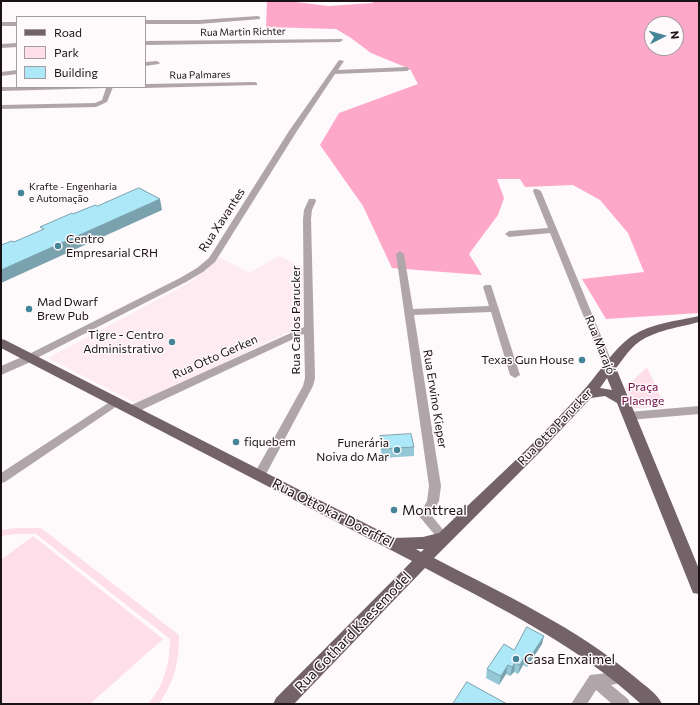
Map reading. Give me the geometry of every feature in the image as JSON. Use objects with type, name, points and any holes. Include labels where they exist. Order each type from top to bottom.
[{"type":"main road","name":"Rua Otto Parucker","points":[[424,559],[587,395],[628,345],[637,338],[664,326],[699,319]]},
{"type":"main road","name":"Rua Ottokar Doerffel","points":[[1,343],[424,559],[566,635],[624,677],[653,704]]},
{"type":"main road","name":"Rua Marajó","points":[[609,367],[699,588]]},
{"type":"main road","points":[[587,395],[594,392],[604,391],[622,400]]},
{"type":"main road","points":[[391,542],[423,543],[444,538]]},
{"type":"main road","name":"Rua Gothard Kaesemodel","points":[[282,704],[424,559]]},
{"type":"street","points":[[146,22],[199,22],[258,18]]},
{"type":"street","points":[[1,24],[16,24]]},
{"type":"street","name":"Rua Martin Richter","points":[[146,43],[340,40]]},
{"type":"street","points":[[1,46],[16,45]]},
{"type":"street","name":"Rua Xavantes","points":[[29,358],[183,280],[200,270],[212,260],[293,131],[341,61]]},
{"type":"street","points":[[146,64],[157,63]]},
{"type":"street","points":[[334,72],[407,69]]},
{"type":"street","points":[[1,74],[16,72]]},
{"type":"street","name":"Rua Palmares","points":[[146,86],[255,84]]},
{"type":"street","points":[[1,89],[52,88]]},
{"type":"street","points":[[1,107],[89,106],[101,104],[107,98],[110,88]]},
{"type":"street","name":"Rua Marajó","points":[[537,191],[609,367]]},
{"type":"street","name":"Rua Carlos Parucker","points":[[259,476],[308,386],[311,370],[309,328],[308,210],[312,201]]},
{"type":"street","points":[[509,234],[553,230]]},
{"type":"street","name":"Rua Erwino Kieper","points":[[400,254],[435,486],[433,501],[425,516],[444,538]]},
{"type":"street","points":[[488,287],[515,376]]},
{"type":"street","points":[[409,312],[495,309]]},
{"type":"street","name":"Rua Otto Gerken","points":[[130,410],[309,328]]},
{"type":"street","points":[[1,371],[29,358]]},
{"type":"street","points":[[1,478],[116,402]]},
{"type":"street","points":[[629,416],[699,410]]},
{"type":"street","points":[[578,704],[596,680],[624,677]]},
{"type":"street","points":[[596,680],[623,704]]},
{"type":"shaded area","points":[[267,1],[287,1],[329,6],[372,3],[375,1],[699,1],[699,313],[606,319],[582,279],[644,272],[628,233],[600,200],[573,185],[525,187],[520,179],[497,179],[504,198],[498,215],[469,254],[482,275],[392,268],[363,206],[320,145],[339,113],[418,84],[410,69],[371,53],[336,29],[266,27]]},
{"type":"shaded area","name":"Tigre - Centro Administrativo","points":[[279,256],[303,268],[302,323],[299,327],[142,402],[134,402],[48,358],[189,283],[206,270],[219,257],[249,273]]},
{"type":"green space","name":"Praça Plaenge","points":[[647,367],[665,407],[634,408],[625,388]]},
{"type":"green space","points":[[16,528],[41,528],[179,635],[175,671],[169,687],[159,704],[148,704],[158,690],[165,674],[169,657],[170,639],[36,534],[1,536],[1,530]]},
{"type":"green space","points":[[33,536],[163,639],[90,704],[1,704],[1,560]]},
{"type":"building","points":[[139,188],[160,199],[1,270],[1,245],[12,241],[14,242],[44,229],[40,227],[72,213],[73,214],[95,205],[97,206]]},
{"type":"building","points":[[411,434],[414,447],[382,449],[380,436]]},
{"type":"building","name":"Casa Enxaimel","points":[[527,627],[544,636],[529,659],[525,656],[520,665],[515,663],[512,667],[508,665],[501,676],[487,669],[504,644],[514,650]]},
{"type":"building","points":[[467,682],[507,704],[453,704]]},
{"type":"place","name":"Krafte - Engenharia e Automação","points":[[21,193]]},
{"type":"place","name":"Centro Empresarial CRH","points":[[58,246]]},
{"type":"place","name":"Mad Dwarf Brew Pub","points":[[29,309]]},
{"type":"place","name":"Tigre - Centro Administrativo","points":[[172,342]]},
{"type":"place","name":"Texas Gun House","points":[[582,360]]},
{"type":"place","name":"fiquebem","points":[[236,442]]},
{"type":"place","name":"Funerária Noiva do Mar","points":[[397,450]]},
{"type":"place","name":"Monttreal","points":[[394,510]]},
{"type":"place","name":"Casa Enxaimel","points":[[516,659]]}]
